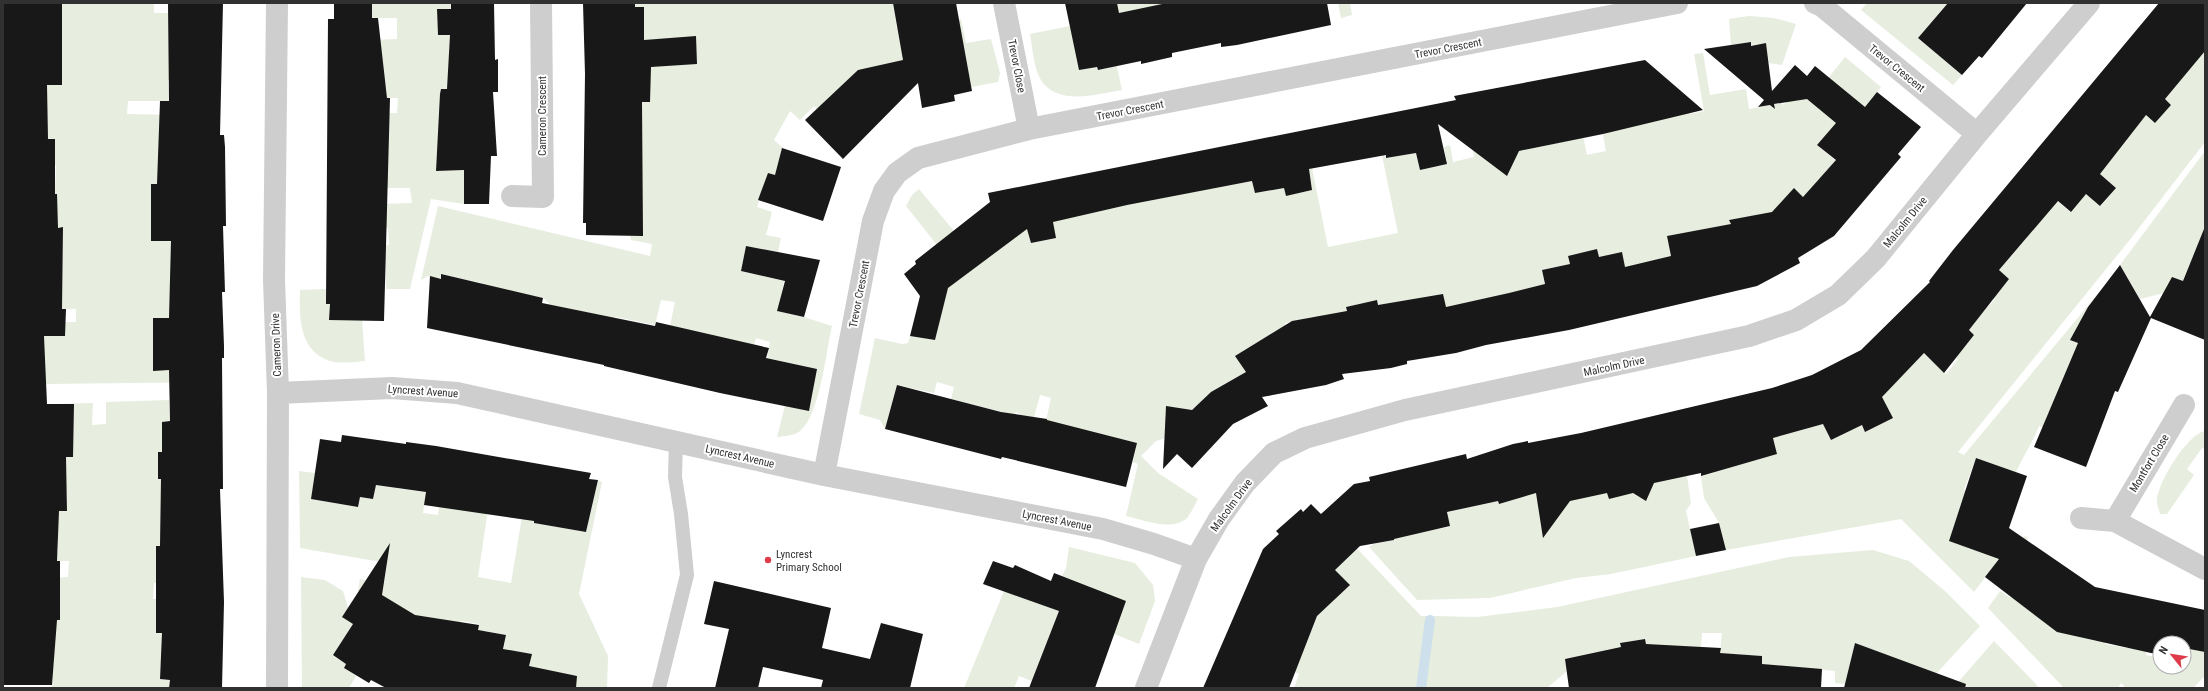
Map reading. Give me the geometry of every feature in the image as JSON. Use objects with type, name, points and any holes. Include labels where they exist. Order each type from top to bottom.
[{"type":"street","name":"Cameron Drive","points":[[277,3],[274,280],[278,393],[277,688]]},
{"type":"street","name":"Cameron Crescent","points":[[512,196],[543,198],[541,3]]},
{"type":"street","name":"Trevor Close","points":[[1004,3],[1029,129]]},
{"type":"street","name":"Trevor Crescent","points":[[824,475],[873,221],[884,191],[897,173],[918,158],[1029,129],[1677,3]]},
{"type":"street","name":"Trevor Crescent","points":[[1815,3],[1822,6],[1978,134]]},
{"type":"street","name":"Malcolm Drive","points":[[1146,688],[1196,559],[1219,519],[1245,483],[1274,453],[1305,438],[1405,410],[1750,336],[1796,320],[1838,295],[1876,258],[1978,134],[2089,3]]},
{"type":"street","name":"Lyncrest Avenue","points":[[278,393],[392,388],[457,393],[824,475],[1103,529],[1154,544],[1196,559]]},
{"type":"street","name":"Montfort Close","points":[[2115,521],[2184,406]]},
{"type":"street","points":[[2081,518],[2115,521],[2205,569]]},
{"type":"lane","points":[[659,688],[687,575],[681,514],[675,477],[676,441]]},
{"type":"shaded area","points":[[62,3],[154,3],[154,13],[196,13],[177,79],[168,80],[169,101],[128,101],[127,114],[173,115],[192,174],[151,241],[219,242],[218,318],[153,318],[153,370],[169,370],[218,382],[42,384],[45,376],[44,336],[65,336],[65,322],[76,322],[76,309],[61,309],[63,228],[54,228],[57,219],[57,195],[55,194],[56,165],[42,165],[55,139],[42,139],[47,85],[62,85],[49,52],[62,51],[62,25],[41,25]]},
{"type":"shaded area","points":[[360,3],[451,3],[451,9],[437,10],[438,34],[452,35],[454,46],[449,46],[451,89],[441,89],[443,153],[437,153],[436,171],[464,170],[464,204],[431,199],[410,289],[386,289],[385,259],[354,245],[389,245],[388,228],[379,229],[379,204],[412,203],[410,188],[381,188],[360,114],[397,113],[398,98],[387,98],[386,86],[381,86],[374,40],[397,39],[397,18],[370,18]]},
{"type":"shaded area","points":[[635,3],[893,3],[897,28],[921,24],[922,27],[961,19],[966,43],[991,39],[1000,73],[998,82],[971,87],[965,54],[877,87],[859,69],[836,91],[823,116],[814,106],[800,120],[790,111],[774,140],[783,148],[789,180],[768,173],[757,207],[772,212],[766,235],[781,238],[778,252],[746,246],[741,271],[784,281],[778,311],[832,326],[821,382],[813,411],[807,423],[795,434],[777,437],[785,406],[767,358],[770,342],[756,338],[751,356],[669,331],[675,302],[661,300],[655,325],[616,317],[609,320],[606,316],[551,305],[543,298],[486,288],[482,283],[441,275],[441,279],[428,276],[421,280],[438,206],[650,256],[652,244],[631,240],[630,235],[635,102],[650,102],[650,87],[634,86],[644,7],[635,7]]},
{"type":"shaded area","points":[[1117,3],[1171,3],[1119,13]]},
{"type":"shaded area","points":[[1338,3],[1350,3],[1352,15],[1341,18]]},
{"type":"shaded area","points":[[1867,3],[1952,3],[1948,8],[1945,6],[1918,38],[1962,75],[1953,85],[1861,10]]},
{"type":"shaded area","points":[[1749,16],[1774,18],[1796,24],[1782,65],[1769,63],[1766,43],[1751,46],[1751,42],[1731,45],[1729,19]]},
{"type":"shaded area","points":[[1070,26],[1098,70],[1110,68],[1113,49],[1122,90],[1085,96],[1072,96],[1060,94],[1050,89],[1042,81],[1036,68],[1030,34]]},
{"type":"shaded area","points":[[2205,51],[2205,142],[2132,237],[1958,452],[1964,455],[2101,290],[2119,301],[2079,324],[2070,340],[2080,344],[2046,418],[2053,431],[2039,426],[2016,472],[1976,458],[1964,490],[1974,493],[2007,541],[2026,536],[2028,540],[2017,553],[2008,547],[1974,592],[1901,519],[1726,550],[1719,523],[1704,498],[1701,476],[1714,473],[1711,459],[1777,453],[1772,433],[1816,409],[1831,440],[1862,425],[1866,432],[1892,418],[1866,366],[1896,381],[1924,353],[1946,374],[1958,359],[1931,331],[1965,347],[1974,335],[1955,317],[1972,299],[1985,310],[1995,299],[1977,284],[1999,291],[2009,279],[1999,270],[2026,239],[2022,226],[2031,233],[2055,199],[2070,212],[2081,200],[2065,177],[2101,206],[2116,188],[2097,171],[2145,115],[2155,123],[2171,105],[2147,84]]},
{"type":"shaded area","points":[[1703,53],[1710,95],[1746,89],[1749,109],[1781,103],[1784,105],[1797,89],[1810,101],[1845,57],[1881,87],[1859,115],[1817,145],[1836,161],[1818,180],[1806,199],[1794,189],[1803,219],[1745,217],[1730,220],[1731,226],[1688,250],[1658,262],[1626,269],[1609,269],[1594,266],[1568,256],[1570,264],[1542,270],[1545,286],[1446,307],[1379,309],[1377,300],[1346,307],[1348,317],[1312,317],[1285,323],[1297,376],[1259,341],[1236,356],[1246,372],[1207,396],[1186,415],[1166,411],[1165,417],[1174,427],[1163,439],[1156,441],[1141,456],[1158,473],[1198,499],[1187,518],[1181,522],[1165,525],[1126,516],[1138,464],[1133,462],[1137,443],[1046,421],[1051,398],[1040,395],[1034,417],[1020,415],[1017,412],[1013,415],[951,399],[954,387],[937,382],[934,393],[897,385],[885,429],[880,420],[859,414],[875,338],[902,344],[908,343],[910,336],[935,340],[939,323],[926,305],[1027,227],[1031,243],[1055,238],[1052,217],[1067,218],[1126,204],[1252,181],[1255,193],[1284,188],[1286,196],[1312,190],[1309,170],[1312,168],[1328,247],[1398,233],[1379,141],[1383,140],[1386,158],[1416,153],[1420,170],[1447,164],[1444,147],[1450,145],[1453,162],[1474,157],[1471,140],[1510,144],[1520,151],[1567,141],[1582,131],[1587,155],[1606,151],[1600,119],[1687,97],[1690,114],[1704,111],[1694,54]]},
{"type":"shaded area","points":[[2205,151],[2205,269],[2190,263],[2183,281],[2172,277],[2164,293],[2140,299],[2120,265]]},
{"type":"shaded area","points":[[919,189],[954,231],[937,245],[906,206],[912,195]]},
{"type":"shaded area","points":[[326,289],[326,304],[330,304],[330,320],[362,320],[365,361],[343,363],[330,361],[320,356],[312,349],[307,341],[301,322],[300,290]]},
{"type":"shaded area","points":[[169,400],[170,421],[162,422],[162,437],[202,452],[158,452],[158,479],[170,479],[160,546],[156,546],[156,565],[197,583],[154,583],[153,599],[169,599],[156,613],[156,633],[169,633],[168,662],[161,662],[160,679],[170,680],[169,688],[52,688],[54,658],[42,579],[68,577],[69,561],[55,561],[58,551],[58,536],[43,536],[43,511],[67,511],[67,491],[43,490],[43,458],[73,457],[73,433],[56,434],[55,404],[93,403],[92,425],[106,424],[106,402]]},
{"type":"shaded area","points":[[2205,431],[2205,449],[2202,448],[2187,469],[2194,475],[2167,514],[2160,514],[2157,503],[2158,493],[2167,472],[2190,441],[2198,434]]},
{"type":"shaded area","points":[[1648,464],[1687,476],[1691,503],[1686,511],[1696,556],[1611,574],[1576,578],[1490,598],[1417,600],[1369,547],[1373,544],[1394,540],[1390,527],[1401,536],[1449,527],[1447,513],[1497,498],[1499,504],[1515,499],[1514,495],[1536,490],[1540,517],[1548,522],[1558,502],[1604,475],[1609,499],[1631,492],[1639,497],[1648,495],[1652,488]]},
{"type":"shaded area","points":[[299,471],[315,473],[311,499],[358,507],[360,497],[373,499],[377,481],[400,489],[426,492],[423,513],[438,515],[441,492],[489,502],[478,577],[511,583],[524,505],[537,506],[534,523],[586,532],[598,480],[602,482],[579,594],[608,656],[607,688],[562,688],[529,666],[531,654],[513,651],[501,664],[506,635],[485,631],[471,665],[479,624],[461,621],[455,650],[442,619],[422,616],[418,634],[358,591],[360,579],[384,583],[387,563],[300,548]]},
{"type":"shaded area","points":[[1330,520],[1421,616],[1427,616],[1416,688],[1294,688],[1299,674],[1256,657],[1297,623],[1312,629],[1335,570],[1351,555],[1340,544]]},
{"type":"shaded area","points":[[1069,547],[1135,563],[1153,585],[1155,601],[1139,644],[1072,617],[1049,688],[1019,676],[1014,688],[964,688],[1004,591],[1115,630],[1126,601],[1062,576],[1066,568]]},
{"type":"shaded area","points":[[1873,550],[1909,561],[1945,591],[1980,626],[1936,674],[1855,643],[1845,684],[1835,683],[1835,671],[1778,665],[1763,672],[1761,656],[1720,653],[1722,633],[1702,633],[1701,647],[1677,646],[1647,653],[1645,639],[1620,643],[1622,655],[1565,659],[1567,671],[1547,688],[1424,688],[1433,616],[1477,617],[1557,607],[1789,557]]},
{"type":"shaded area","points":[[301,577],[325,580],[343,591],[348,608],[342,617],[353,624],[333,655],[346,664],[344,668],[356,676],[349,688],[302,688]]},
{"type":"shaded area","points":[[2087,585],[2075,636],[2096,641],[2100,629],[2108,631],[2105,644],[2127,648],[2129,637],[2153,600],[2158,600],[2146,655],[2152,656],[2152,675],[2192,675],[2192,650],[2205,652],[2205,676],[2193,688],[2126,688],[2121,683],[2118,688],[2064,688],[1988,608],[2000,591],[2011,598],[2017,589]]},
{"type":"shaded area","points":[[1994,641],[2034,682],[2039,688],[1953,688]]},
{"type":"building","points":[[3,3],[62,3],[62,85],[47,85],[48,139],[55,139],[55,194],[57,194],[58,228],[63,227],[62,309],[66,309],[65,336],[44,336],[47,404],[74,404],[73,457],[66,457],[67,511],[59,511],[57,561],[60,561],[60,620],[57,620],[52,685],[3,685]]},
{"type":"building","points":[[168,3],[223,3],[220,135],[224,135],[225,147],[226,226],[223,226],[225,292],[222,292],[224,346],[224,358],[222,358],[223,489],[220,489],[224,602],[222,688],[169,688],[170,680],[160,679],[162,633],[156,633],[156,546],[160,546],[161,479],[158,479],[158,452],[162,452],[162,422],[170,421],[169,370],[153,371],[153,318],[169,318],[171,241],[151,241],[151,184],[157,184],[160,101],[169,101]]},
{"type":"building","points":[[334,3],[372,4],[372,18],[378,18],[387,98],[390,98],[384,321],[329,320],[330,304],[326,304],[328,19],[334,19]]},
{"type":"building","points":[[451,3],[494,3],[495,60],[498,59],[498,92],[493,92],[497,156],[491,156],[489,204],[464,204],[464,170],[436,171],[440,94],[441,89],[447,89],[450,35],[438,35],[437,9],[451,9]]},
{"type":"building","points":[[583,3],[635,3],[635,7],[644,7],[644,40],[696,36],[697,64],[651,67],[650,102],[642,102],[643,236],[586,235],[586,223],[583,223],[585,74]]},
{"type":"building","points":[[893,3],[956,3],[972,91],[954,95],[955,101],[922,108],[918,83],[843,159],[805,120],[858,70],[903,60]]},
{"type":"building","points":[[1065,3],[1117,3],[1119,13],[1167,3],[1327,3],[1331,25],[1237,45],[1221,47],[1221,43],[1172,53],[1172,57],[1141,64],[1141,61],[1098,70],[1097,67],[1079,70]]},
{"type":"building","points":[[1948,3],[2027,3],[1982,58],[1979,56],[1962,75],[1918,38]]},
{"type":"building","points":[[2159,3],[2205,3],[2205,51],[2165,99],[2171,105],[2155,123],[2146,115],[2100,174],[2116,188],[2100,206],[2086,194],[2071,212],[2058,201],[1999,270],[2009,279],[1969,330],[1974,335],[1944,373],[1924,353],[1882,397],[1893,418],[1865,432],[1862,425],[1831,440],[1823,424],[1773,438],[1777,454],[1701,476],[1701,473],[1654,483],[1646,501],[1633,493],[1609,499],[1607,493],[1570,501],[1543,538],[1536,493],[1499,504],[1498,501],[1447,512],[1450,526],[1394,540],[1360,546],[1335,570],[1350,585],[1317,616],[1289,688],[1203,688],[1263,549],[1279,534],[1276,531],[1301,509],[1303,512],[1311,504],[1321,514],[1354,484],[1370,481],[1369,477],[1466,454],[1467,459],[1513,444],[1528,441],[1528,443],[1581,433],[1772,388],[1812,375],[1861,350],[1930,282],[1929,281],[1953,250]]},
{"type":"building","points":[[1751,42],[1751,46],[1766,43],[1772,91],[1795,65],[1807,76],[1815,66],[1865,107],[1877,92],[1921,127],[1898,154],[1901,157],[1834,236],[1798,258],[1800,263],[1757,286],[1569,330],[1486,345],[1456,353],[1407,361],[1407,364],[1391,368],[1342,374],[1344,379],[1326,385],[1262,397],[1268,406],[1233,424],[1192,468],[1177,454],[1163,469],[1166,406],[1192,410],[1211,392],[1246,372],[1235,356],[1292,321],[1347,311],[1346,307],[1377,300],[1378,305],[1443,294],[1446,307],[1509,293],[1545,284],[1542,270],[1570,264],[1568,256],[1597,249],[1599,257],[1622,252],[1625,267],[1671,256],[1667,236],[1731,224],[1729,220],[1772,212],[1794,188],[1803,197],[1836,160],[1817,145],[1836,123],[1807,99],[1774,104],[1775,109],[1770,105],[1758,107],[1764,100],[1704,49]]},
{"type":"building","points":[[1645,60],[1703,110],[1603,134],[1519,151],[1507,176],[1438,124],[1447,164],[1420,170],[1416,153],[1386,158],[1386,155],[1309,169],[1312,190],[1286,196],[1284,188],[1255,193],[1252,181],[1127,205],[1053,222],[1056,238],[1031,243],[1027,229],[948,288],[935,340],[910,336],[920,296],[904,274],[916,264],[915,261],[990,202],[988,193],[1456,100],[1454,96]]},
{"type":"building","points":[[782,148],[841,167],[823,221],[758,200],[768,173],[775,175]]},
{"type":"building","points":[[2204,229],[2205,340],[2151,318],[2118,392],[2115,391],[2086,467],[2034,447],[2078,343],[2070,340],[2088,307],[2120,265],[2150,317],[2172,277],[2183,281]]},
{"type":"building","points":[[746,246],[820,260],[804,317],[777,311],[785,281],[741,271]]},
{"type":"building","points":[[441,274],[543,298],[542,303],[655,326],[656,322],[769,348],[766,358],[817,369],[809,411],[720,393],[604,365],[427,328],[430,276],[441,279]]},
{"type":"building","points":[[897,385],[1001,412],[1047,419],[1137,443],[1126,487],[1002,457],[1001,459],[885,429]]},
{"type":"building","points":[[342,435],[406,444],[406,442],[436,446],[591,473],[589,479],[598,480],[586,532],[534,523],[534,521],[424,505],[426,492],[376,485],[373,499],[360,497],[358,507],[311,499],[320,439],[341,442]]},
{"type":"building","points":[[1976,458],[2027,476],[2009,528],[2095,587],[2205,610],[2205,652],[2192,650],[2192,635],[2152,635],[2152,653],[2057,632],[1985,577],[1999,559],[1949,541]]},
{"type":"building","points":[[1719,523],[1726,550],[1696,556],[1690,529]]},
{"type":"building","points":[[390,543],[382,595],[415,615],[479,625],[478,630],[506,635],[503,649],[532,654],[529,666],[577,676],[576,688],[386,688],[371,680],[369,683],[344,668],[346,664],[333,655],[353,624],[342,617]]},
{"type":"building","points":[[993,561],[1013,568],[1015,565],[1051,581],[1054,573],[1126,601],[1095,688],[1029,688],[1059,611],[983,584]]},
{"type":"building","points":[[714,581],[831,608],[822,648],[870,659],[881,623],[923,634],[910,688],[821,688],[823,680],[763,667],[758,688],[715,688],[729,629],[704,624]]},
{"type":"building","points":[[1645,639],[1646,644],[1721,648],[1720,653],[1762,656],[1762,664],[1822,669],[1821,688],[1569,688],[1565,659],[1621,647],[1620,643]]},
{"type":"building","points":[[1855,643],[1966,684],[1965,688],[1844,688]]},
{"type":"waterway","points":[[1421,688],[1430,620]]},
{"type":"place","name":"Lyncrest Primary School","points":[[768,560]]}]
